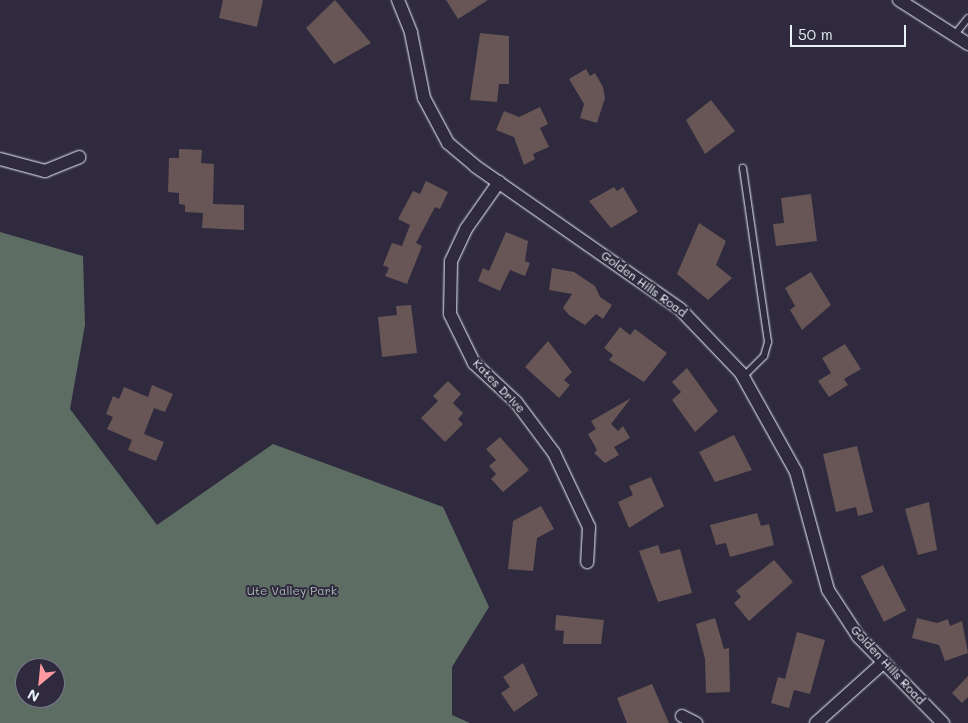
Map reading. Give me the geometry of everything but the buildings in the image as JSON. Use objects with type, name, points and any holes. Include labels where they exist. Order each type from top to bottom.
[{"type":"street","name":"Golden Hills Road","points":[[398,0],[431,115],[448,142],[498,182],[680,309],[743,376],[796,472],[828,590],[858,636],[943,723]]},
{"type":"street","points":[[899,0],[956,33],[968,44]]},
{"type":"street","points":[[0,159],[45,171],[79,157]]},
{"type":"street","name":"Kates Drive","points":[[498,182],[466,229],[451,261],[450,314],[474,363],[516,402],[554,453],[589,527],[587,562]]},
{"type":"street","points":[[816,723],[884,662]]},
{"type":"street","points":[[682,716],[696,723]]},
{"type":"lane","points":[[956,33],[968,18]]},
{"type":"lane","points":[[743,376],[764,356],[768,342],[744,168]]},
{"type":"green space","name":"Ute Valley Park","points":[[0,232],[83,256],[85,325],[70,409],[157,525],[273,444],[443,507],[489,607],[452,667],[452,715],[470,723],[0,723]]}]
